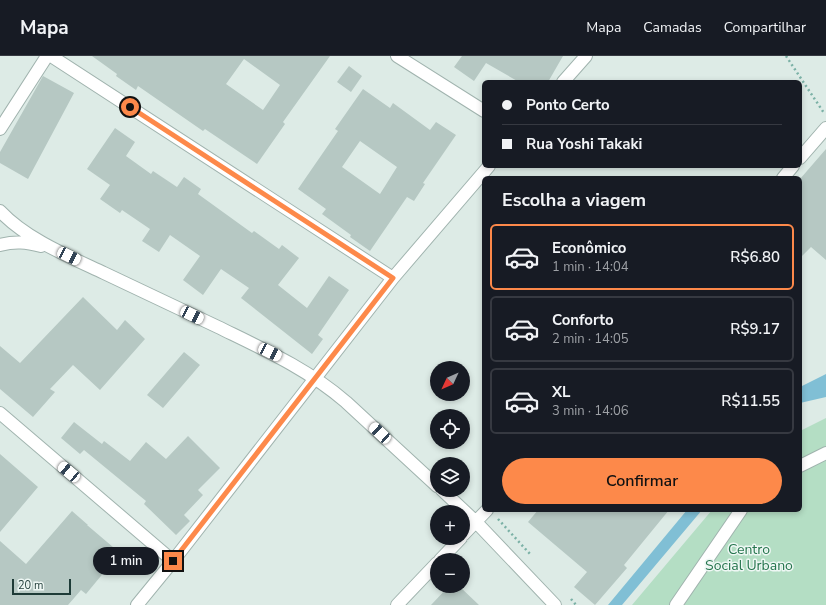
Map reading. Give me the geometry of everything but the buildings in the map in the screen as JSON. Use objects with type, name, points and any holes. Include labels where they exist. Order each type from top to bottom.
[{"type":"street","points":[[0,129],[47,56]]},
{"type":"street","points":[[51,56],[393,278]]},
{"type":"street","points":[[397,56],[482,110]]},
{"type":"street","points":[[565,80],[586,56]]},
{"type":"street","points":[[802,156],[826,128]]},
{"type":"street","points":[[137,605],[173,561],[393,278],[488,168]]},
{"type":"street","points":[[785,176],[791,168]]},
{"type":"street","points":[[0,211],[17,227],[56,250],[266,350],[299,368],[331,389],[430,480]]},
{"type":"street","points":[[0,245],[13,242],[26,242],[56,250]]},
{"type":"street","points":[[0,413],[173,561]]},
{"type":"street","points":[[802,465],[826,453]]},
{"type":"street","points":[[449,497],[476,522],[555,605]]},
{"type":"street","points":[[470,528],[485,512]]},
{"type":"street","points":[[676,605],[740,512]]},
{"type":"street","points":[[447,553],[454,545]]},
{"type":"street","points":[[397,605],[430,570]]},
{"type":"path","points":[[786,56],[802,80]]},
{"type":"path","points":[[802,80],[826,117]]},
{"type":"green space","name":"Centro Social Urbano","points":[[826,418],[826,605],[632,605],[710,512],[802,512],[802,430]]},
{"type":"water","points":[[826,374],[826,397],[802,403],[802,386]]},
{"type":"water","points":[[685,512],[700,512],[622,605],[608,605]]},
{"type":"route","points":[[130,107],[393,278],[173,561]]}]
